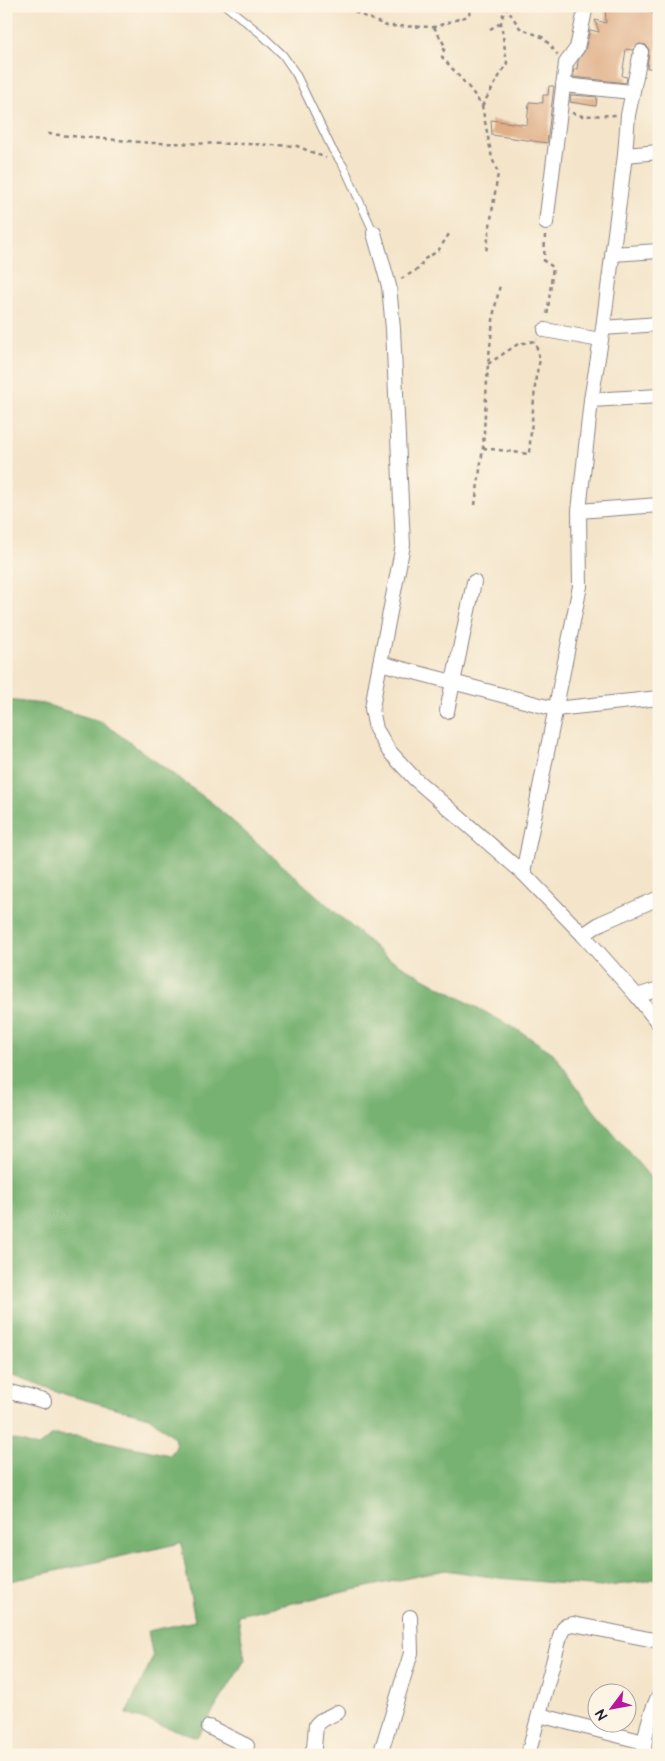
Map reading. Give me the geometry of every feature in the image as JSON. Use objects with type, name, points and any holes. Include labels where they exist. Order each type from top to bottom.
[{"type":"street","points":[[546,224],[566,63],[577,48],[586,6]]},
{"type":"street","points":[[524,872],[580,586],[579,511],[591,400],[625,154],[628,115],[641,52]]},
{"type":"street","points":[[563,86],[632,92]]},
{"type":"street","points":[[625,154],[659,152]]},
{"type":"street","points":[[374,233],[389,286],[393,329],[403,545],[372,708],[376,729],[389,751],[415,779],[524,872],[583,935],[659,1024]]},
{"type":"street","points":[[612,254],[659,251]]},
{"type":"street","points":[[545,330],[601,334],[659,324]]},
{"type":"street","points":[[591,400],[659,396]]},
{"type":"street","points":[[579,511],[659,505]]},
{"type":"street","points":[[447,711],[474,582]]},
{"type":"street","points":[[380,663],[555,709],[659,698]]},
{"type":"street","points":[[583,935],[609,919],[659,898]]},
{"type":"street","points":[[637,996],[659,989]]},
{"type":"street","points":[[6,1391],[44,1402]]},
{"type":"street","points":[[380,1755],[411,1653],[410,1617]]},
{"type":"street","points":[[528,1755],[561,1633],[565,1626],[573,1624],[659,1641]]},
{"type":"street","points":[[539,1715],[644,1748],[659,1695]]},
{"type":"street","points":[[310,1755],[314,1748],[316,1724],[338,1712]]},
{"type":"street","points":[[209,1727],[247,1746],[243,1755]]},
{"type":"lane","points":[[226,6],[261,34],[283,55],[296,74],[332,149],[344,167],[374,233]]},
{"type":"path","points":[[352,6],[352,10],[387,26],[434,27],[468,16],[473,6]]},
{"type":"path","points":[[482,106],[507,63],[501,23],[505,6]]},
{"type":"path","points":[[505,6],[520,28],[544,38],[566,63]]},
{"type":"path","points":[[490,29],[501,23]]},
{"type":"path","points":[[434,27],[445,46],[442,57],[471,90],[482,106],[492,158],[498,173],[486,252]]},
{"type":"path","points":[[560,109],[582,116],[628,115]]},
{"type":"path","points":[[48,134],[152,143],[297,146],[344,167]]},
{"type":"path","points":[[488,364],[518,344],[535,341],[545,330],[553,267],[544,261],[546,224]]},
{"type":"path","points":[[389,286],[420,268],[423,260],[438,250],[449,234]]},
{"type":"path","points":[[476,505],[483,448],[488,364],[494,312],[500,285]]},
{"type":"path","points":[[483,448],[529,454],[536,376],[540,360],[535,341]]},
{"type":"green space","points":[[6,700],[44,704],[102,722],[212,803],[386,957],[521,1032],[553,1053],[595,1112],[659,1188],[659,1577],[647,1581],[601,1587],[499,1578],[445,1570],[238,1615],[245,1660],[197,1737],[126,1714],[153,1657],[148,1631],[195,1621],[181,1543],[6,1582],[6,1437],[37,1447],[53,1435],[79,1436],[170,1455],[176,1447],[174,1437],[149,1417],[67,1395],[6,1372]]},
{"type":"building","points":[[605,7],[619,7],[619,9],[641,8],[641,11],[649,11],[652,14],[659,15],[659,49],[656,49],[657,68],[647,68],[649,50],[646,45],[639,44],[633,50],[626,49],[622,76],[627,77],[626,83],[573,77],[574,69],[577,69],[578,61],[585,50],[590,30],[599,32],[595,20],[606,23]]},
{"type":"building","points":[[549,86],[554,86],[547,143],[492,135],[491,120],[527,125],[529,102],[543,103],[543,95],[548,95]]},
{"type":"building","points":[[571,95],[597,97],[596,106],[570,102]]}]
